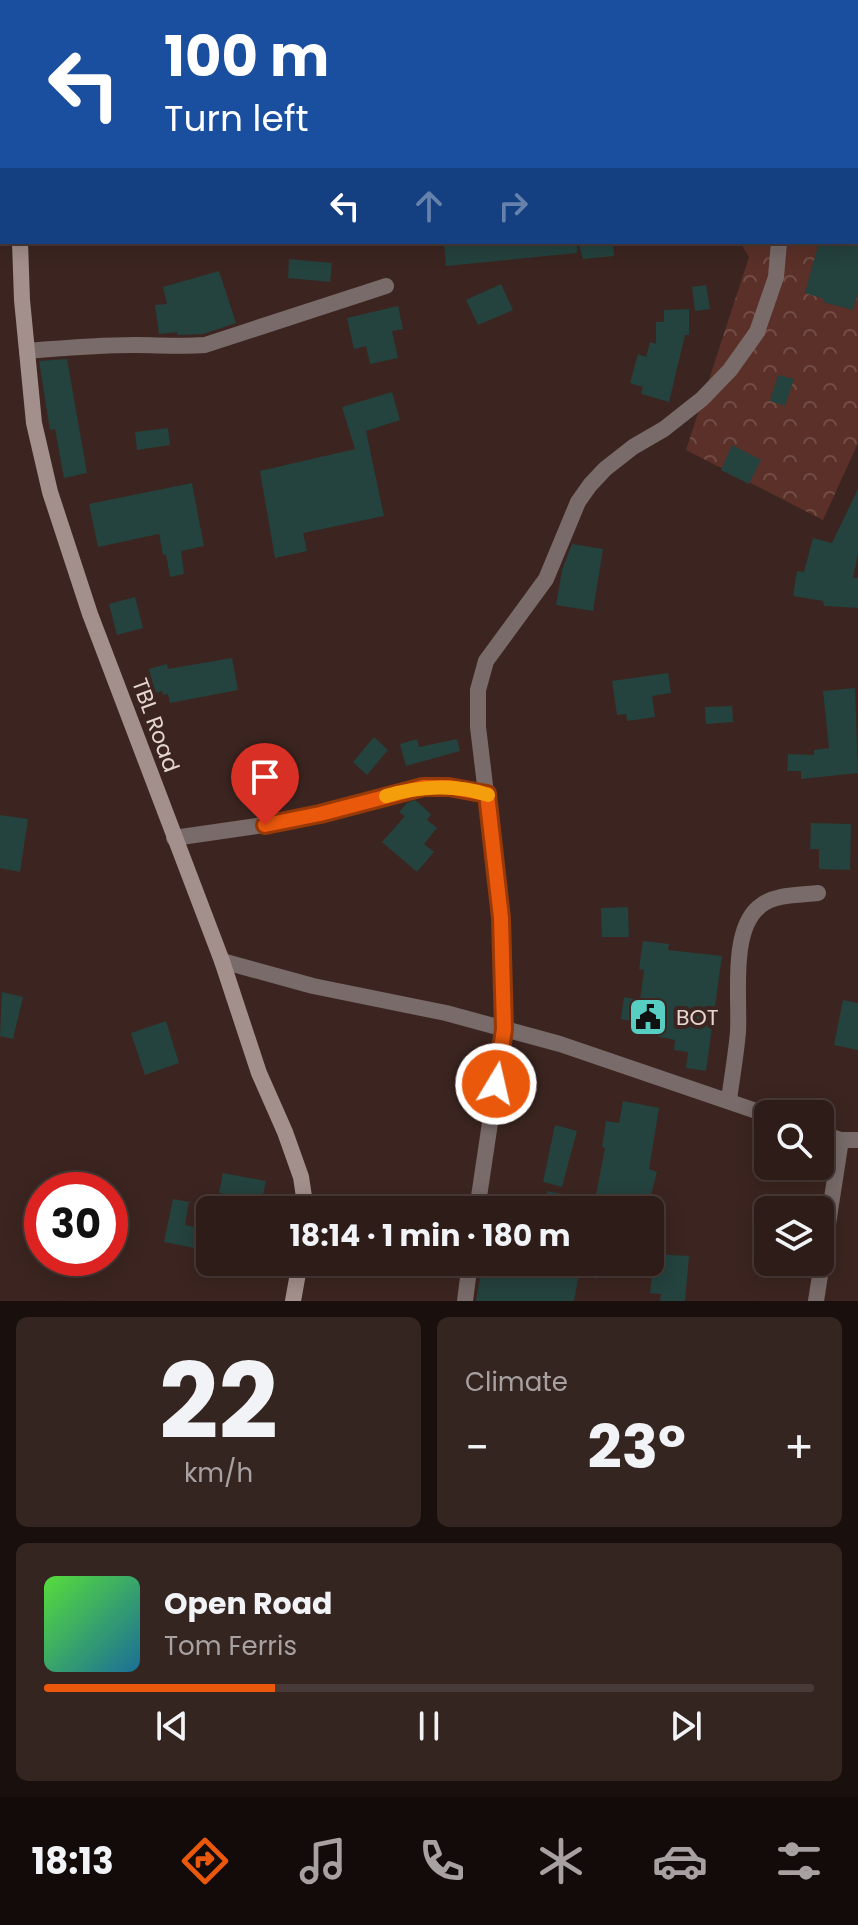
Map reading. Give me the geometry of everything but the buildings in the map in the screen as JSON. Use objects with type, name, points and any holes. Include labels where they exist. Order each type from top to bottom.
[{"type":"street","name":"TBL Road","points":[[20,244],[34,423],[50,492],[90,614],[222,961],[259,1073],[285,1132],[301,1177],[304,1196]]},
{"type":"street","points":[[479,1196],[504,1029],[501,918],[478,727],[478,690],[486,661],[546,579],[578,502],[590,485],[633,447],[664,429],[702,399],[730,370],[748,345],[757,332],[776,277],[779,244]]},
{"type":"street","points":[[27,351],[96,346],[173,348],[205,345],[386,286]]},
{"type":"street","points":[[174,838],[291,821],[423,787],[449,787],[487,794]]},
{"type":"street","points":[[729,1100],[738,1028],[739,962],[750,918],[758,907],[771,900],[818,893]]},
{"type":"street","points":[[222,961],[313,986],[446,1013],[560,1044],[754,1110]]},
{"type":"street","points":[[834,1138],[858,1140]]},
{"type":"street","points":[[816,1301],[841,1140]]},
{"type":"street","points":[[293,1301],[297,1276]]},
{"type":"street","points":[[465,1301],[468,1276]]},
{"type":"green space","points":[[741,244],[858,244],[858,443],[823,520],[686,450],[749,257]]},
{"type":"slow traffic","points":[[386,796],[423,787],[449,787],[488,795]]},
{"type":"place","name":"BOT","points":[[648,1017]]},
{"type":"route","points":[[265,825],[423,787],[449,787],[487,794],[501,918],[504,1029],[496,1084]]}]
